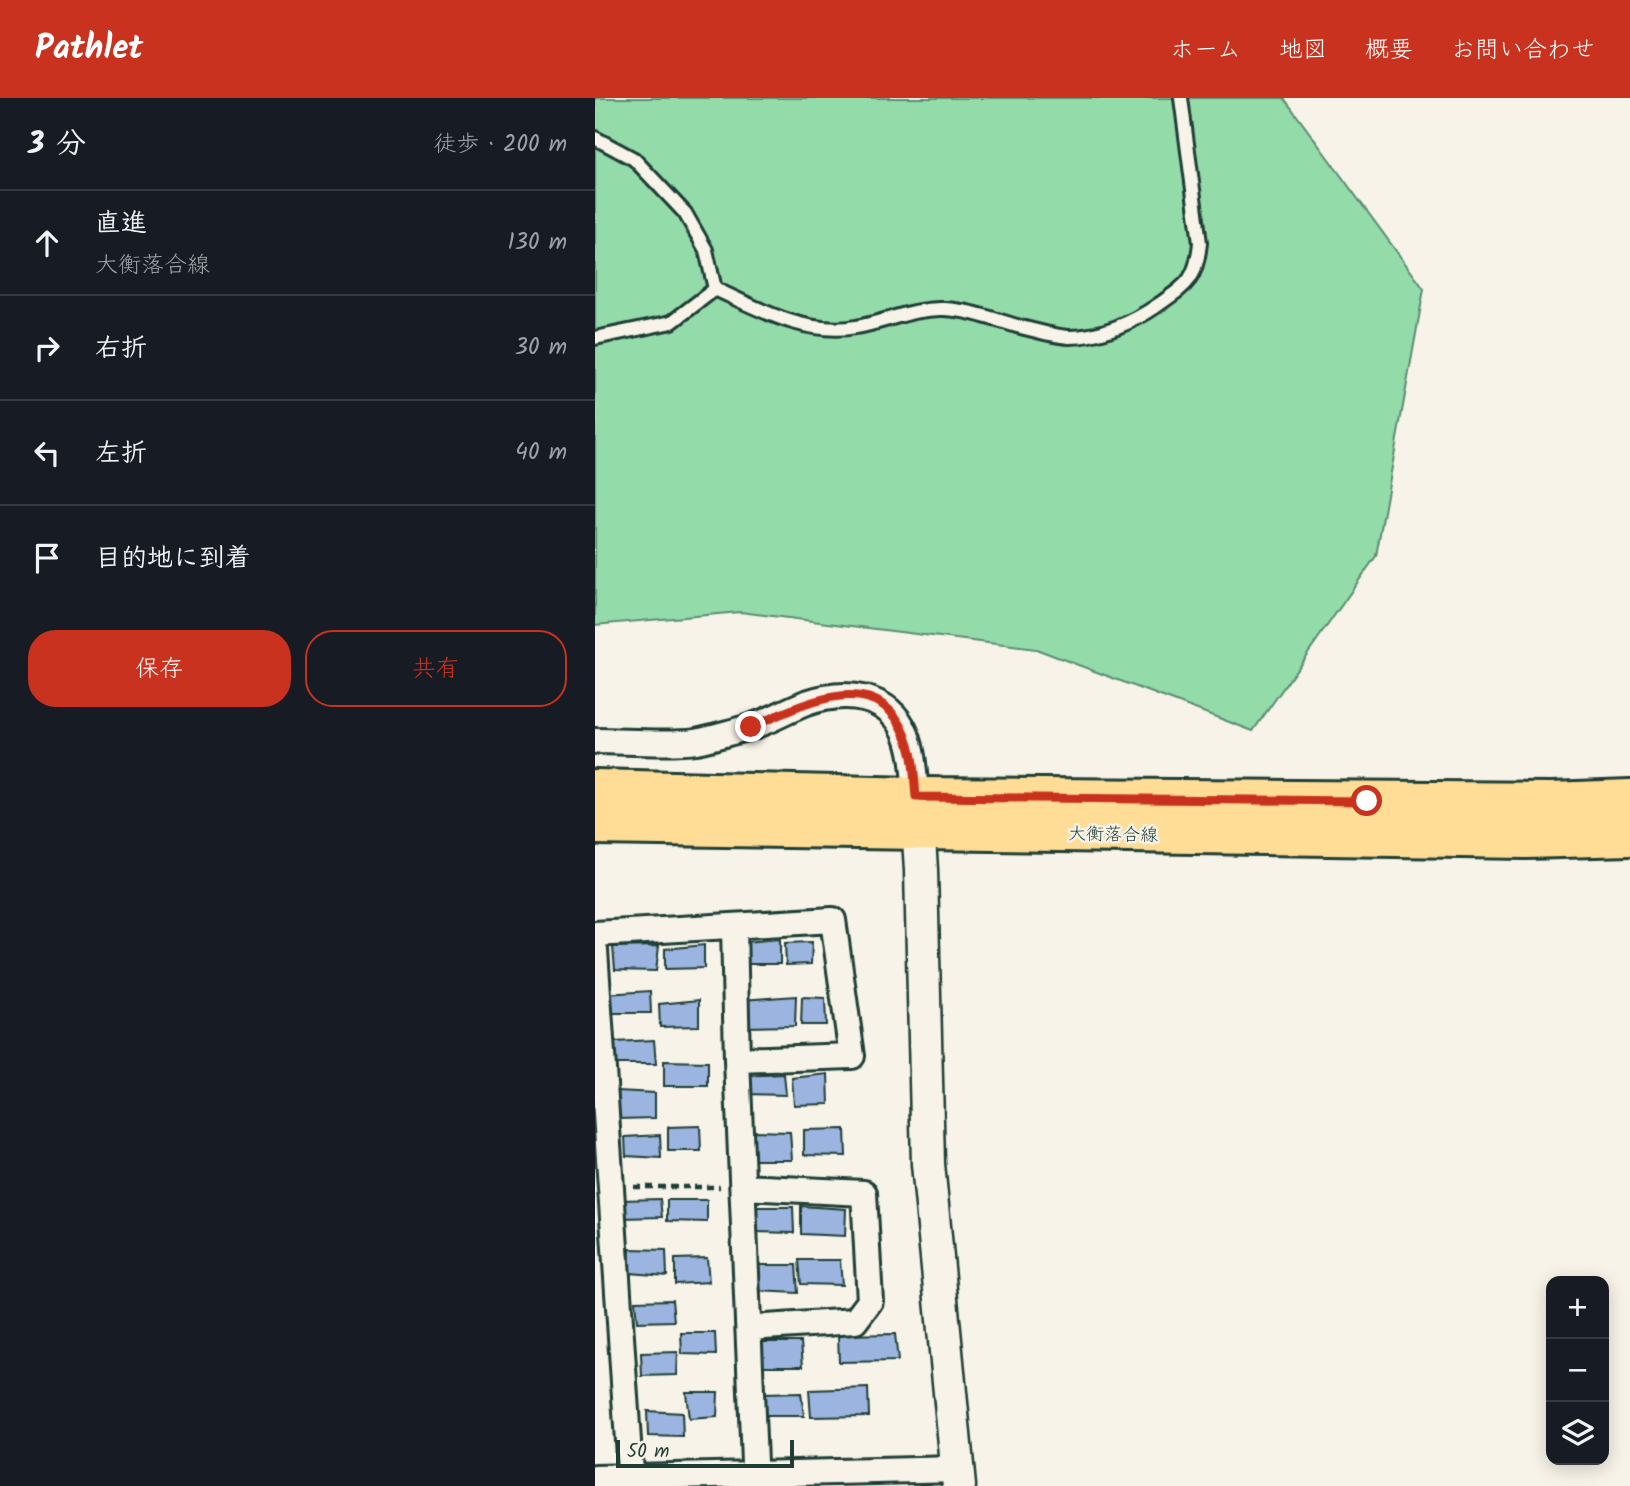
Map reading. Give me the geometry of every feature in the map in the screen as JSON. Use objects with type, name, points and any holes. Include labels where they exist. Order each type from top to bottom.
[{"type":"main road","name":"大衡落合線","points":[[595,789],[917,814],[1526,839],[1630,836]]},
{"type":"main road","name":"大衡落合線","points":[[595,825],[917,814],[1630,799]]},
{"type":"street","points":[[595,741],[694,741],[751,727],[806,703],[833,695],[857,696],[879,703],[894,714],[905,734],[912,757],[917,814],[928,1164],[959,1477],[631,1482],[595,1478]]},
{"type":"street","points":[[595,934],[833,920],[852,1056],[737,1060]]},
{"type":"street","points":[[734,926],[755,1480]]},
{"type":"street","points":[[595,950],[631,1482]]},
{"type":"street","points":[[743,1187],[864,1193],[870,1301],[855,1321],[749,1328]]},
{"type":"lane","points":[[715,289],[791,323],[823,329],[855,328],[907,313],[943,309],[977,314],[1068,337],[1098,333],[1143,316],[1185,286],[1197,267],[1200,243],[1181,98]]},
{"type":"lane","points":[[595,138],[634,159],[685,212],[706,250],[715,289]]},
{"type":"lane","points":[[595,338],[672,323],[715,289]]},
{"type":"path","points":[[611,1187],[743,1187]]},
{"type":"green space","points":[[595,98],[1284,98],[1424,289],[1376,556],[1253,731],[1036,649],[740,612],[595,625]]},
{"type":"building","points":[[780,939],[780,964],[745,964],[745,942]]},
{"type":"building","points":[[812,942],[811,964],[786,965],[785,943]]},
{"type":"building","points":[[704,945],[704,968],[665,969],[665,949]]},
{"type":"building","points":[[659,946],[656,971],[615,970],[613,947]]},
{"type":"building","points":[[650,991],[651,1013],[607,1013],[606,994]]},
{"type":"building","points":[[796,996],[795,1026],[743,1027],[742,1000]]},
{"type":"building","points":[[802,997],[825,998],[826,1025],[801,1025]]},
{"type":"building","points":[[699,1000],[699,1026],[660,1027],[659,1004]]},
{"type":"building","points":[[654,1040],[656,1064],[612,1064],[614,1042]]},
{"type":"building","points":[[664,1061],[708,1062],[708,1086],[664,1086]]},
{"type":"building","points":[[784,1074],[786,1095],[746,1094],[744,1076]]},
{"type":"building","points":[[828,1074],[829,1104],[794,1105],[792,1078]]},
{"type":"building","points":[[617,1091],[655,1093],[655,1118],[619,1119]]},
{"type":"building","points":[[700,1126],[701,1151],[668,1151],[668,1127]]},
{"type":"building","points":[[845,1129],[846,1156],[804,1155],[804,1130]]},
{"type":"building","points":[[750,1131],[790,1132],[792,1160],[748,1160]]},
{"type":"building","points":[[660,1135],[661,1158],[626,1156],[625,1137]]},
{"type":"building","points":[[660,1199],[662,1217],[621,1218],[620,1200]]},
{"type":"building","points":[[667,1200],[707,1200],[707,1222],[667,1221]]},
{"type":"building","points":[[801,1206],[846,1209],[845,1236],[801,1234]]},
{"type":"building","points":[[754,1207],[793,1207],[794,1233],[756,1232]]},
{"type":"building","points":[[630,1249],[666,1250],[667,1276],[629,1273]]},
{"type":"building","points":[[707,1258],[709,1282],[675,1284],[675,1259]]},
{"type":"building","points":[[799,1260],[840,1260],[842,1285],[801,1284]]},
{"type":"building","points":[[756,1265],[796,1265],[798,1293],[756,1291]]},
{"type":"building","points":[[672,1300],[674,1321],[637,1322],[635,1301]]},
{"type":"building","points":[[681,1333],[715,1333],[716,1355],[682,1354]]},
{"type":"building","points":[[895,1334],[898,1361],[839,1362],[838,1335]]},
{"type":"building","points":[[759,1342],[801,1342],[803,1366],[762,1366]]},
{"type":"building","points":[[678,1352],[677,1375],[642,1376],[641,1353]]},
{"type":"building","points":[[868,1388],[869,1416],[811,1417],[809,1390]]},
{"type":"building","points":[[686,1392],[718,1392],[717,1417],[689,1419]]},
{"type":"building","points":[[801,1393],[804,1416],[765,1416],[763,1394]]},
{"type":"building","points":[[647,1411],[682,1413],[683,1437],[648,1436]]},
{"type":"route","points":[[751,727],[806,703],[833,695],[857,696],[879,703],[894,714],[905,734],[912,757],[916,797],[1367,801]]}]
